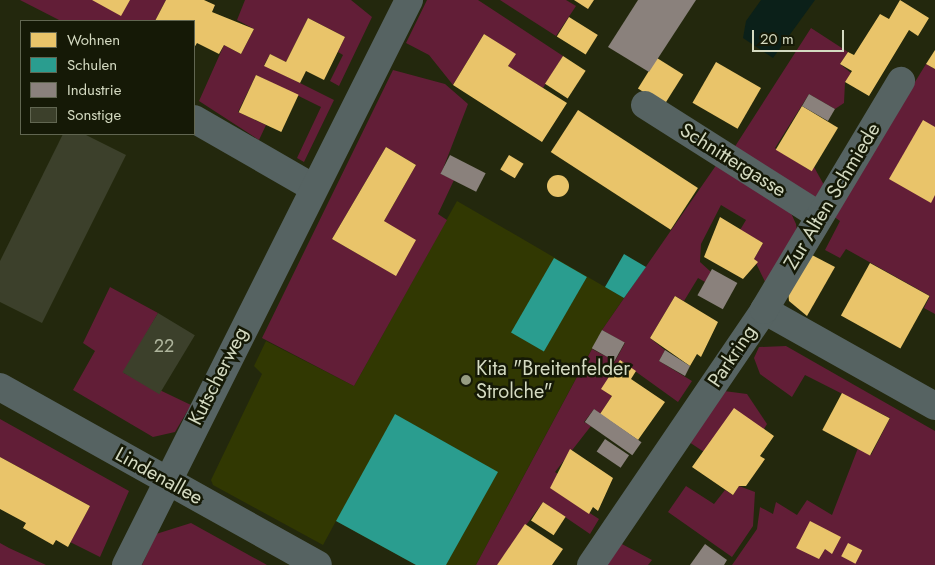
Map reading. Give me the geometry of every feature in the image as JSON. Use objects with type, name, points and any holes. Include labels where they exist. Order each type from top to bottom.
[{"type":"street","name":"Kutscherweg","points":[[126,565],[166,479],[409,0]]},
{"type":"street","name":"Zur Alten Schmiede","points":[[764,310],[901,81]]},
{"type":"street","name":"Schnittergasse","points":[[645,105],[820,216]]},
{"type":"street","points":[[195,120],[314,188]]},
{"type":"street","name":"Parkring","points":[[591,565],[764,310],[935,406]]},
{"type":"street","name":"Lindenallee","points":[[0,387],[318,565]]},
{"type":"shaded area","points":[[20,0],[166,0],[156,20],[59,20]]},
{"type":"shaded area","points":[[245,0],[351,0],[372,17],[339,86],[330,81],[343,55],[338,52],[345,37],[308,18],[286,62],[270,54],[264,65],[334,100],[304,162],[297,158],[321,107],[256,75],[238,112],[266,125],[259,140],[199,101],[224,45],[241,54],[254,29],[237,20]]},
{"type":"shaded area","points":[[427,0],[478,0],[563,56],[543,88],[508,66],[515,54],[484,34],[453,85],[429,55],[406,43]]},
{"type":"shaded area","points":[[500,0],[566,0],[576,6],[556,36]]},
{"type":"shaded area","points":[[761,0],[815,0],[773,58],[743,38],[746,21]]},
{"type":"shaded area","points":[[811,28],[848,52],[840,64],[851,73],[845,82],[844,103],[835,109],[809,94],[775,148],[811,171],[814,167],[824,185],[815,200],[734,148]]},
{"type":"shaded area","points":[[926,64],[935,69],[935,314],[924,308],[930,296],[846,249],[840,258],[825,250],[840,221],[833,216]]},
{"type":"shaded area","points":[[393,70],[445,84],[468,104],[441,174],[454,180],[438,214],[447,220],[354,386],[262,338]],"holes":[[[386,147],[416,165],[384,221],[395,275],[332,239]]]},
{"type":"shaded area","points":[[717,164],[791,213],[796,224],[798,237],[770,292],[754,259],[763,243],[740,230],[746,220],[721,205],[701,244],[700,262],[711,272],[705,282],[698,278],[684,301],[675,296],[650,338],[665,350],[659,361],[692,381],[678,402],[621,361],[602,389],[612,396],[600,414],[594,409],[584,422],[591,426],[555,472],[559,475],[551,488],[599,519],[590,534],[543,502],[497,565],[476,565],[592,349],[615,361],[625,343],[602,330]]},
{"type":"shaded area","name":"Kita \"Breitenfelder Strolche\"","points":[[457,201],[624,298],[602,330],[476,565],[416,565],[336,521],[323,545],[213,485],[211,480],[262,374],[254,366],[266,341],[354,386]]},
{"type":"shaded area","points":[[110,287],[158,313],[124,373],[191,405],[175,432],[153,437],[73,390],[95,351],[83,343]]},
{"type":"shaded area","points":[[786,346],[935,431],[935,565],[732,565],[757,529],[760,507],[773,514],[776,502],[797,515],[807,500],[832,515],[858,448],[871,455],[890,418],[805,375],[792,397],[760,374],[754,358],[759,347]]},
{"type":"shaded area","points":[[724,391],[747,394],[767,424],[764,429],[704,452],[689,442]]},
{"type":"shaded area","points":[[0,419],[129,491],[100,557],[70,542],[90,506],[0,457]]},
{"type":"shaded area","points":[[686,486],[714,504],[725,490],[733,495],[739,486],[755,492],[753,526],[732,557],[668,512]]},
{"type":"shaded area","points":[[191,523],[267,565],[142,565],[156,534]]},
{"type":"shaded area","points":[[0,543],[9,548],[46,565],[0,565]]},
{"type":"shaded area","points":[[620,543],[652,560],[648,565],[604,565]]},
{"type":"building: Wohnen","points":[[92,0],[130,0],[121,16]]},
{"type":"building: Wohnen","points":[[166,0],[204,0],[215,5],[212,12],[254,29],[241,54],[224,45],[219,54],[197,43],[195,46],[195,20],[156,20]]},
{"type":"building: Wohnen","points":[[574,0],[594,0],[588,9]]},
{"type":"building: Wohnen","points":[[900,0],[929,18],[918,36],[909,30],[869,96],[845,82],[852,71],[840,64],[848,52],[854,55],[880,14],[889,19]]},
{"type":"building: Wohnen","points":[[569,17],[598,35],[586,55],[557,37]]},
{"type":"building: Wohnen","points":[[308,18],[345,37],[324,80],[306,71],[300,83],[264,66],[270,54],[286,62]]},
{"type":"building: Wohnen","points":[[484,34],[516,54],[508,66],[567,103],[542,142],[453,85]]},
{"type":"building: Wohnen","points":[[935,50],[935,69],[926,64]]},
{"type":"building: Wohnen","points":[[563,56],[586,71],[568,98],[545,84]]},
{"type":"building: Wohnen","points":[[657,58],[683,74],[664,105],[638,89]]},
{"type":"building: Wohnen","points":[[716,62],[761,88],[738,129],[692,103]]},
{"type":"building: Wohnen","points":[[256,75],[299,95],[281,132],[239,112]]},
{"type":"building: Wohnen","points":[[802,106],[838,128],[812,171],[776,150]]},
{"type":"building: Wohnen","points":[[578,110],[698,188],[671,230],[551,152]]},
{"type":"building: Wohnen","points":[[923,120],[935,127],[935,195],[931,203],[889,179]]},
{"type":"building: Wohnen","points":[[386,147],[416,165],[384,221],[416,240],[396,276],[332,239]]},
{"type":"building: Wohnen","points":[[509,155],[524,164],[515,178],[500,170]]},
{"type":"building: Wohnen","points":[[558,175],[566,178],[569,186],[566,194],[558,197],[550,194],[547,186],[550,178]]},
{"type":"building: Wohnen","points":[[720,217],[763,243],[754,259],[758,262],[743,279],[704,257]]},
{"type":"building: Wohnen","points":[[810,254],[835,267],[807,316],[789,301],[788,291]]},
{"type":"building: Wohnen","points":[[870,263],[929,296],[900,348],[841,315]]},
{"type":"building: Wohnen","points":[[675,296],[718,322],[701,357],[697,354],[690,366],[650,338]]},
{"type":"building: Wohnen","points":[[620,360],[636,371],[631,379],[665,402],[638,440],[600,414],[612,396],[601,389]]},
{"type":"building: Wohnen","points":[[842,393],[890,418],[870,455],[822,430]]},
{"type":"building: Wohnen","points":[[734,408],[774,436],[760,456],[765,459],[746,486],[739,486],[733,495],[692,467]]},
{"type":"building: Wohnen","points":[[570,449],[613,478],[598,511],[593,507],[589,514],[550,488]]},
{"type":"building: Wohnen","points":[[0,457],[90,506],[68,547],[56,540],[53,545],[23,528],[26,523],[0,509]]},
{"type":"building: Wohnen","points":[[543,502],[566,517],[554,535],[531,520]]},
{"type":"building: Wohnen","points":[[810,521],[841,537],[832,554],[825,549],[819,559],[796,548]]},
{"type":"building: Wohnen","points":[[525,524],[563,549],[552,565],[497,565]]},
{"type":"building: Wohnen","points":[[848,543],[862,550],[855,564],[841,556]]},
{"type":"building: Schulen","points":[[624,254],[646,267],[624,298],[605,287]]},
{"type":"building: Schulen","points":[[554,258],[587,277],[544,351],[511,332]]},
{"type":"building: Schulen","points":[[395,414],[498,472],[446,565],[416,565],[336,521]]},
{"type":"building: Industrie","points":[[638,0],[696,0],[649,72],[608,47]]},
{"type":"building: Industrie","points":[[809,94],[835,109],[828,121],[802,106]]},
{"type":"building: Industrie","points":[[450,155],[486,173],[476,192],[440,174]]},
{"type":"building: Industrie","points":[[712,269],[737,283],[723,309],[697,295]]},
{"type":"building: Industrie","points":[[602,330],[625,343],[615,361],[592,348]]},
{"type":"building: Industrie","points":[[665,350],[690,366],[685,376],[659,361]]},
{"type":"building: Industrie","points":[[594,409],[642,442],[632,455],[585,422]]},
{"type":"building: Industrie","points":[[605,439],[629,455],[621,468],[597,451]]},
{"type":"building: Industrie","points":[[705,544],[727,560],[724,565],[690,565]]},
{"type":"building: Sonstige","points":[[63,135],[86,135],[126,155],[42,323],[0,302],[0,261]]},
{"type":"building: Sonstige","points":[[158,313],[195,335],[159,394],[122,372]]},
{"type":"place","name":"Kita \"Breitenfelder Strolche\"","points":[[466,380]]}]
